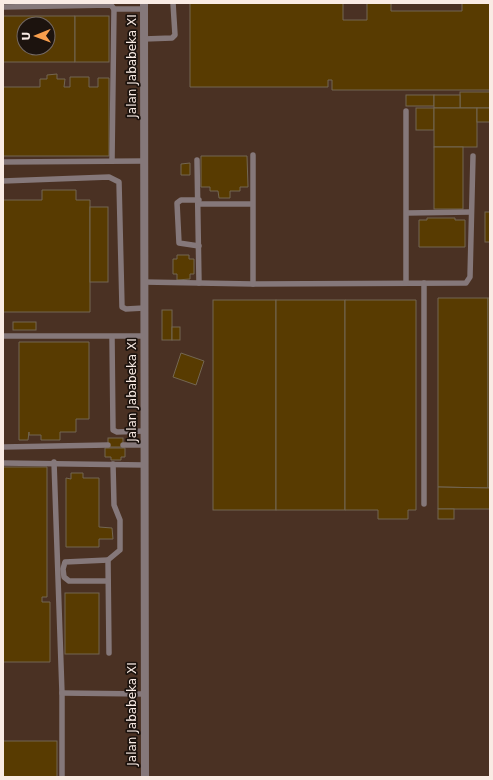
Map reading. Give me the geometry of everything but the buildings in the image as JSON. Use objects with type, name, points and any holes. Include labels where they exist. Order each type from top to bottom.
[{"type":"street","name":"Jalan Jababeka XI","points":[[144,6],[145,777]]},
{"type":"lane","points":[[144,40],[172,38],[175,35],[173,3]]},
{"type":"lane","points":[[3,7],[111,5],[114,9],[112,160]]},
{"type":"lane","points":[[114,9],[144,6]]},
{"type":"lane","points":[[406,111],[406,283]]},
{"type":"lane","points":[[253,155],[253,284]]},
{"type":"lane","points":[[144,282],[253,284],[466,283],[469,281],[473,156]]},
{"type":"lane","points":[[3,162],[112,160],[144,161]]},
{"type":"lane","points":[[198,160],[199,283]]},
{"type":"lane","points":[[3,181],[109,177],[119,182],[122,308],[144,308]]},
{"type":"lane","points":[[198,246],[182,245],[179,243],[177,203],[181,200],[252,204]]},
{"type":"lane","points":[[407,213],[471,212]]},
{"type":"lane","points":[[424,283],[424,504]]},
{"type":"lane","points":[[3,336],[144,336]]},
{"type":"lane","points":[[112,337],[113,430],[117,432],[144,431]]},
{"type":"lane","points":[[3,447],[108,445]]},
{"type":"lane","points":[[123,445],[144,445]]},
{"type":"lane","points":[[3,462],[144,465]]},
{"type":"lane","points":[[54,462],[62,693],[62,777]]},
{"type":"lane","points":[[108,581],[69,581],[64,577],[63,569],[65,562],[108,560],[120,550],[120,520],[114,505],[113,464]]},
{"type":"lane","points":[[108,560],[109,653]]},
{"type":"lane","points":[[62,693],[144,694]]},
{"type":"shaded area","points":[[3,3],[490,3],[490,777],[3,777]]}]
